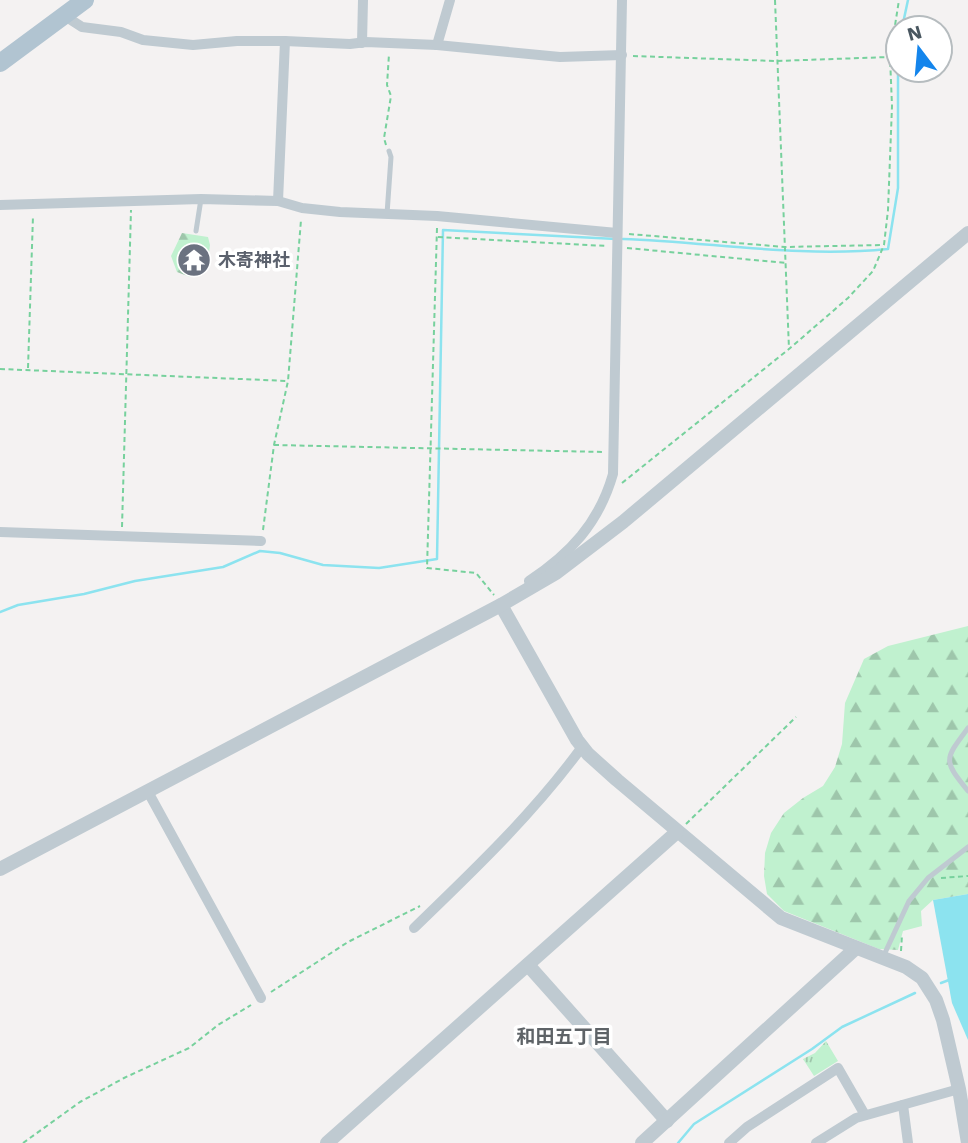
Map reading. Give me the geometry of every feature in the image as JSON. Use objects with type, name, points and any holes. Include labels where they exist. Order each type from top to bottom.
[{"type":"main road","points":[[0,64],[85,0]]},
{"type":"street","points":[[362,43],[363,0]]},
{"type":"street","points":[[437,45],[450,0]]},
{"type":"street","points":[[531,587],[529,581],[550,567],[583,536],[607,495],[613,474],[622,0]]},
{"type":"street","points":[[65,16],[82,27],[121,32],[143,40],[192,46],[237,41],[388,43],[560,57],[622,55]]},
{"type":"street","points":[[278,201],[285,41]]},
{"type":"street","points":[[0,205],[201,199],[278,201],[302,208],[438,216],[617,233]]},
{"type":"street","points":[[0,869],[501,605],[556,573],[623,522],[968,233]]},
{"type":"street","points":[[0,532],[261,541]]},
{"type":"street","points":[[501,605],[582,747],[617,780],[781,918],[883,957],[922,978],[936,1000],[959,1089],[968,1143]]},
{"type":"street","points":[[414,928],[490,855],[560,777],[582,747]]},
{"type":"street","points":[[147,790],[261,998]]},
{"type":"street","points":[[327,1143],[677,832]]},
{"type":"street","points":[[642,1143],[856,948]]},
{"type":"street","points":[[528,965],[667,1121]]},
{"type":"street","points":[[729,1143],[747,1127],[838,1068],[865,1115]]},
{"type":"street","points":[[816,1143],[856,1118],[959,1089]]},
{"type":"street","points":[[902,1105],[908,1143]]},
{"type":"lane","points":[[387,214],[391,157],[389,151]]},
{"type":"lane","points":[[196,231],[201,199]]},
{"type":"lane","points":[[968,728],[948,758],[949,767],[968,791]]},
{"type":"lane","points":[[883,957],[909,901],[928,878],[968,847]]},
{"type":"path","points":[[775,0],[789,349]]},
{"type":"path","points":[[388,43],[387,85],[391,96],[384,138],[389,151]]},
{"type":"path","points":[[622,55],[776,61],[884,57]]},
{"type":"path","points":[[607,495],[789,349],[848,298],[873,271],[884,245],[891,173],[890,84]]},
{"type":"path","points":[[122,536],[132,202]]},
{"type":"path","points":[[27,369],[34,205]]},
{"type":"path","points":[[261,541],[274,445],[288,381],[302,208]]},
{"type":"path","points":[[438,216],[427,568],[476,573],[501,605]]},
{"type":"path","points":[[617,233],[785,247],[884,245]]},
{"type":"path","points":[[0,369],[288,381]]},
{"type":"path","points":[[274,445],[614,452]]},
{"type":"path","points":[[677,832],[796,718]]},
{"type":"path","points":[[928,878],[968,876]]},
{"type":"path","points":[[23,1143],[80,1102],[189,1048],[218,1025],[348,942],[423,905]]},
{"type":"path","points":[[897,925],[902,934],[899,964]]},
{"type":"green space","points":[[182,233],[208,237],[210,245],[207,270],[190,277],[177,272],[171,256]]},
{"type":"green space","points":[[968,626],[968,894],[933,900],[921,911],[922,926],[903,931],[898,950],[879,949],[784,911],[767,894],[764,876],[765,853],[771,833],[784,813],[823,786],[835,767],[842,744],[845,703],[864,659],[888,646]]},
{"type":"green space","points":[[826,1041],[838,1061],[814,1076],[803,1059],[815,1053]]},
{"type":"water","points":[[968,894],[968,1040],[952,1003],[933,900]]},
{"type":"waterway","points":[[905,14],[908,0]]},
{"type":"waterway","points":[[623,239],[788,251],[888,249],[898,188],[898,84]]},
{"type":"waterway","points":[[0,612],[18,605],[84,594],[135,581],[223,567],[260,551],[280,553],[323,565],[379,568],[437,559],[443,230],[616,239]]},
{"type":"waterway","points":[[941,983],[949,980]]},
{"type":"waterway","points":[[678,1143],[694,1124],[842,1027],[915,993]]},
{"type":"place","name":"木寄神社","points":[[194,260]]},
{"type":"district","name":"和田五丁目","points":[[564,1036]]}]
